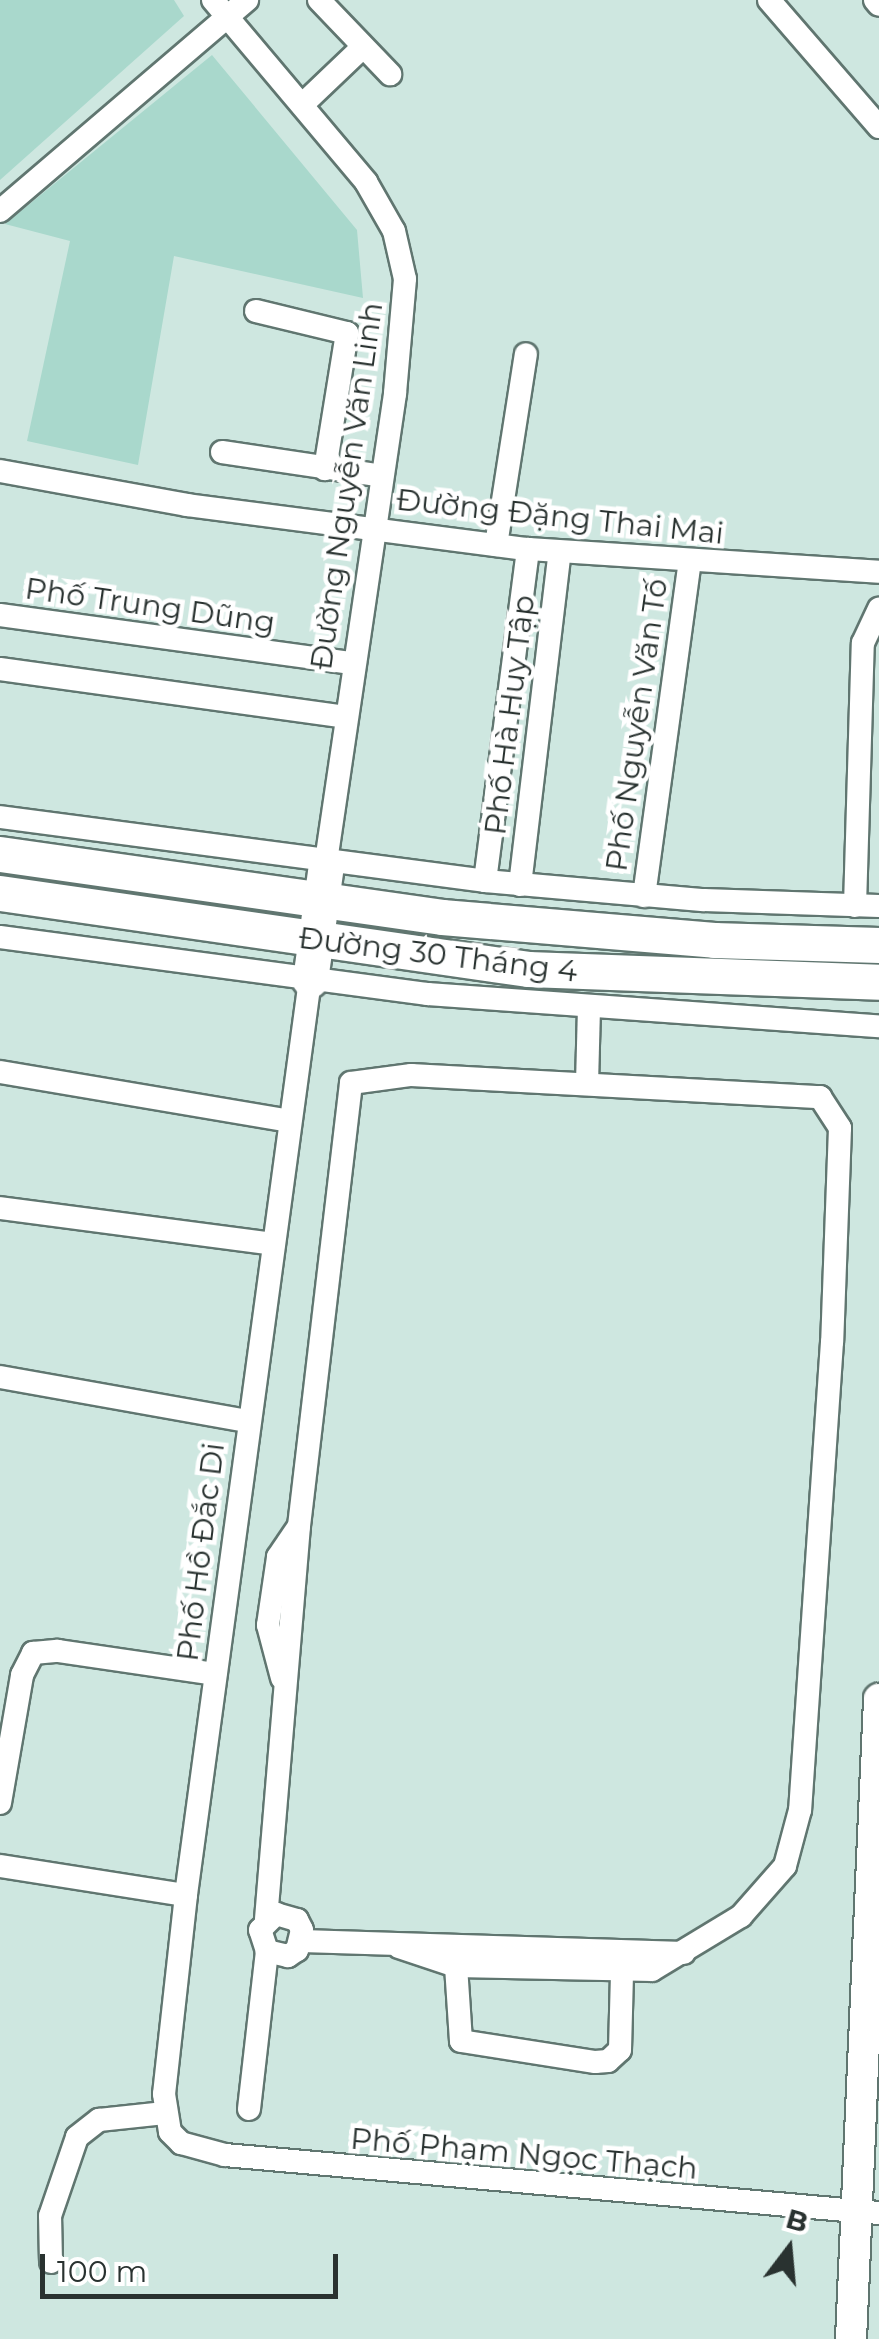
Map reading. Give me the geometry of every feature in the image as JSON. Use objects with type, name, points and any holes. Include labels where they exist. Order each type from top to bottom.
[{"type":"highway","name":"Đường 30 Tháng 4","points":[[0,854],[322,901],[583,930],[879,946]]},
{"type":"highway","points":[[310,980],[326,864]]},
{"type":"highway","name":"Đường 30 Tháng 4","points":[[0,893],[316,942],[528,969],[879,982]]},
{"type":"main road","points":[[851,2339],[866,2212],[879,1699]]},
{"type":"street","points":[[0,212],[220,9],[248,0]]},
{"type":"street","points":[[319,0],[390,74]]},
{"type":"street","points":[[769,0],[879,127]]},
{"type":"street","name":"Đường Nguyễn Văn Linh","points":[[220,9],[382,205],[401,256],[402,337],[344,717],[326,864]]},
{"type":"street","points":[[302,105],[363,48]]},
{"type":"street","points":[[256,311],[347,333],[325,469]]},
{"type":"street","points":[[496,545],[526,354]]},
{"type":"street","points":[[222,452],[382,476]]},
{"type":"street","name":"Đường Đặng Thai Mai","points":[[0,471],[167,502],[496,545],[690,562],[879,572]]},
{"type":"street","name":"Phố Hà Huy Tập","points":[[485,881],[528,548]]},
{"type":"street","name":"Phố Hà Huy Tập","points":[[520,885],[560,552]]},
{"type":"street","name":"Phố Nguyễn Văn Tố","points":[[644,896],[690,562]]},
{"type":"street","points":[[0,817],[326,864],[520,885],[644,896],[867,906],[863,643],[879,610]]},
{"type":"street","name":"Phố Trung Dũng","points":[[0,615],[352,662]]},
{"type":"street","points":[[0,669],[344,717]]},
{"type":"street","name":"Đường 30 Tháng 4","points":[[0,937],[310,980],[589,1010],[879,1026]]},
{"type":"street","name":"Phố Hồ Đắc Di","points":[[168,2122],[186,1895],[310,980]]},
{"type":"street","points":[[587,1084],[589,1010]]},
{"type":"street","points":[[0,1072],[289,1121]]},
{"type":"street","points":[[249,2109],[267,1952],[260,1942],[266,1920],[299,1526],[352,1083],[411,1075],[808,1093],[829,1103],[840,1128],[798,1831],[776,1880],[741,1916],[687,1954],[652,1970],[456,1966],[399,1947]]},
{"type":"street","points":[[0,1208],[274,1244]]},
{"type":"street","points":[[0,1378],[248,1420]]},
{"type":"street","points":[[0,1803],[22,1675],[33,1653],[58,1651],[215,1674]]},
{"type":"street","points":[[0,1866],[186,1895]]},
{"type":"street","points":[[266,1920],[287,1914],[297,1920],[302,1941]]},
{"type":"street","points":[[302,1941],[687,1954]]},
{"type":"street","points":[[267,1952],[288,1956],[302,1941]]},
{"type":"street","points":[[456,1966],[461,2041],[506,2053],[595,2062],[608,2061],[620,2050],[622,1972]]},
{"type":"street","points":[[51,2262],[50,2216],[77,2136],[99,2120],[168,2122]]},
{"type":"street","name":"Phố Phạm Ngọc Thạch","points":[[168,2122],[181,2142],[225,2155],[866,2212]]},
{"type":"green space","points":[[0,0],[174,0],[184,16],[0,180]]},
{"type":"green space","points":[[212,55],[357,230],[363,298],[174,256],[138,465],[27,441],[70,241],[5,224]]}]
